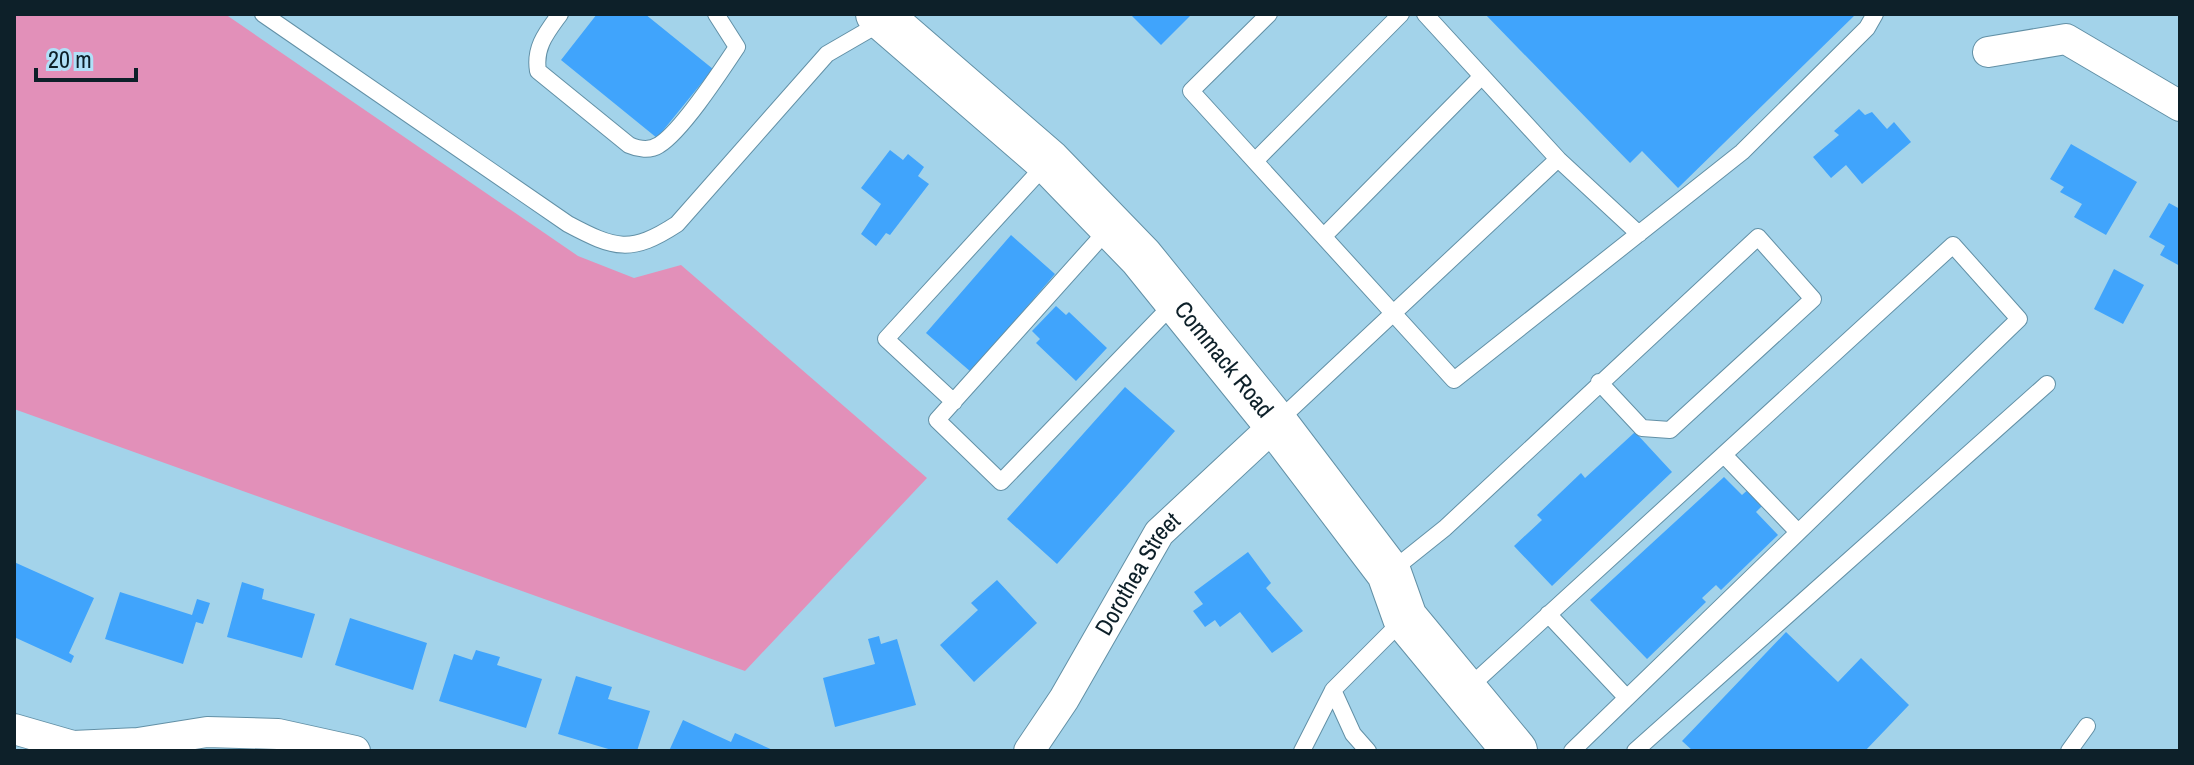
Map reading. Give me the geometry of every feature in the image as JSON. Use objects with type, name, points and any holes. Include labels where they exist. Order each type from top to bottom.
[{"type":"main road","name":"Commack Road","points":[[887,16],[1049,162],[1177,300],[1389,573],[1405,618],[1515,751]]},
{"type":"street","points":[[1988,52],[2066,39],[2180,106]]},
{"type":"street","name":"Dorothea Street","points":[[1029,751],[1064,699],[1159,533],[1276,424]]},
{"type":"street","points":[[14,729],[73,746],[138,743],[207,732],[278,734],[355,751]]},
{"type":"lane","points":[[263,14],[568,224],[604,243],[633,244],[647,244],[677,224],[827,54],[887,16]]},
{"type":"lane","points":[[560,14],[541,41],[535,58],[538,71],[629,145],[640,149],[658,146],[709,89],[737,47],[716,14]]},
{"type":"lane","points":[[1269,14],[1191,91],[1454,380],[1742,152],[1867,28],[1875,14]]},
{"type":"lane","points":[[1255,161],[1401,14]]},
{"type":"lane","points":[[1425,14],[1558,159],[1639,234]]},
{"type":"lane","points":[[1324,236],[1482,76]]},
{"type":"lane","points":[[1276,424],[1558,159]]},
{"type":"lane","points":[[954,402],[886,339],[1049,162]]},
{"type":"lane","points":[[1111,226],[937,420],[1001,482],[1177,300]]},
{"type":"lane","points":[[1389,573],[1445,528],[1599,382],[1758,237],[1813,299],[1670,430],[1642,428],[1599,382]]},
{"type":"lane","points":[[1465,691],[1953,245],[2019,319],[1572,751]]},
{"type":"lane","points":[[1635,751],[2047,384]]},
{"type":"lane","points":[[1724,455],[1798,532]]},
{"type":"lane","points":[[1548,614],[1627,698]]},
{"type":"lane","points":[[1302,751],[1333,690],[1405,618]]},
{"type":"lane","points":[[1333,690],[1353,734],[1368,751]]},
{"type":"lane","points":[[2069,751],[2087,726]]},
{"type":"shaded area","points":[[14,14],[225,14],[578,256],[634,278],[681,265],[927,478],[745,671],[14,409]]},
{"type":"building","points":[[597,14],[645,14],[713,69],[657,138],[561,60]]},
{"type":"building","points":[[1130,14],[1192,14],[1161,45]]},
{"type":"building","points":[[1485,14],[1856,14],[1678,188],[1642,151],[1630,163]]},
{"type":"building","points":[[1859,109],[1865,115],[1872,112],[1887,129],[1894,122],[1911,142],[1862,184],[1846,165],[1831,178],[1813,157],[1839,135],[1834,131]]},
{"type":"building","points":[[2071,144],[2137,182],[2106,235],[2074,217],[2082,204],[2060,192],[2064,187],[2050,179]]},
{"type":"building","points":[[890,150],[903,160],[908,154],[924,167],[918,176],[929,184],[890,235],[886,233],[876,246],[861,234],[881,204],[861,188]]},
{"type":"building","points":[[2169,203],[2180,209],[2180,266],[2160,255],[2165,246],[2149,237]]},
{"type":"building","points":[[1011,235],[1055,274],[971,372],[926,333]]},
{"type":"building","points":[[2114,269],[2144,285],[2123,324],[2094,309]]},
{"type":"building","points":[[1056,306],[1066,315],[1069,312],[1107,348],[1076,381],[1036,343],[1040,339],[1032,331]]},
{"type":"building","points":[[1125,387],[1175,431],[1057,564],[1007,519]]},
{"type":"building","points":[[1635,432],[1672,472],[1552,586],[1514,546],[1542,520],[1537,515],[1581,473],[1585,478]]},
{"type":"building","points":[[1724,477],[1742,495],[1751,487],[1765,503],[1756,512],[1778,535],[1721,590],[1716,585],[1702,598],[1706,602],[1647,659],[1590,600]]},
{"type":"building","points":[[1248,552],[1271,583],[1266,588],[1303,631],[1272,653],[1240,612],[1220,627],[1215,620],[1205,627],[1193,611],[1203,604],[1194,592]]},
{"type":"building","points":[[14,562],[94,598],[69,653],[74,656],[71,663],[14,637]]},
{"type":"building","points":[[997,580],[1037,623],[974,682],[940,645],[978,610],[971,603]]},
{"type":"building","points":[[242,582],[264,589],[262,599],[315,614],[302,658],[227,637]]},
{"type":"building","points":[[120,592],[192,615],[197,599],[210,603],[203,624],[196,622],[183,664],[105,639]]},
{"type":"building","points":[[350,618],[427,643],[413,690],[335,665]]},
{"type":"building","points":[[1786,632],[1838,682],[1861,658],[1909,705],[1865,751],[1693,751],[1682,741]]},
{"type":"building","points":[[879,636],[881,644],[897,639],[916,705],[835,727],[823,678],[875,664],[868,639]]},
{"type":"building","points":[[476,650],[500,657],[497,665],[542,679],[526,728],[439,701],[454,654],[472,660]]},
{"type":"building","points":[[576,676],[612,687],[608,699],[650,711],[637,751],[615,751],[558,734]]},
{"type":"building","points":[[683,720],[731,742],[735,733],[775,751],[669,751]]}]
